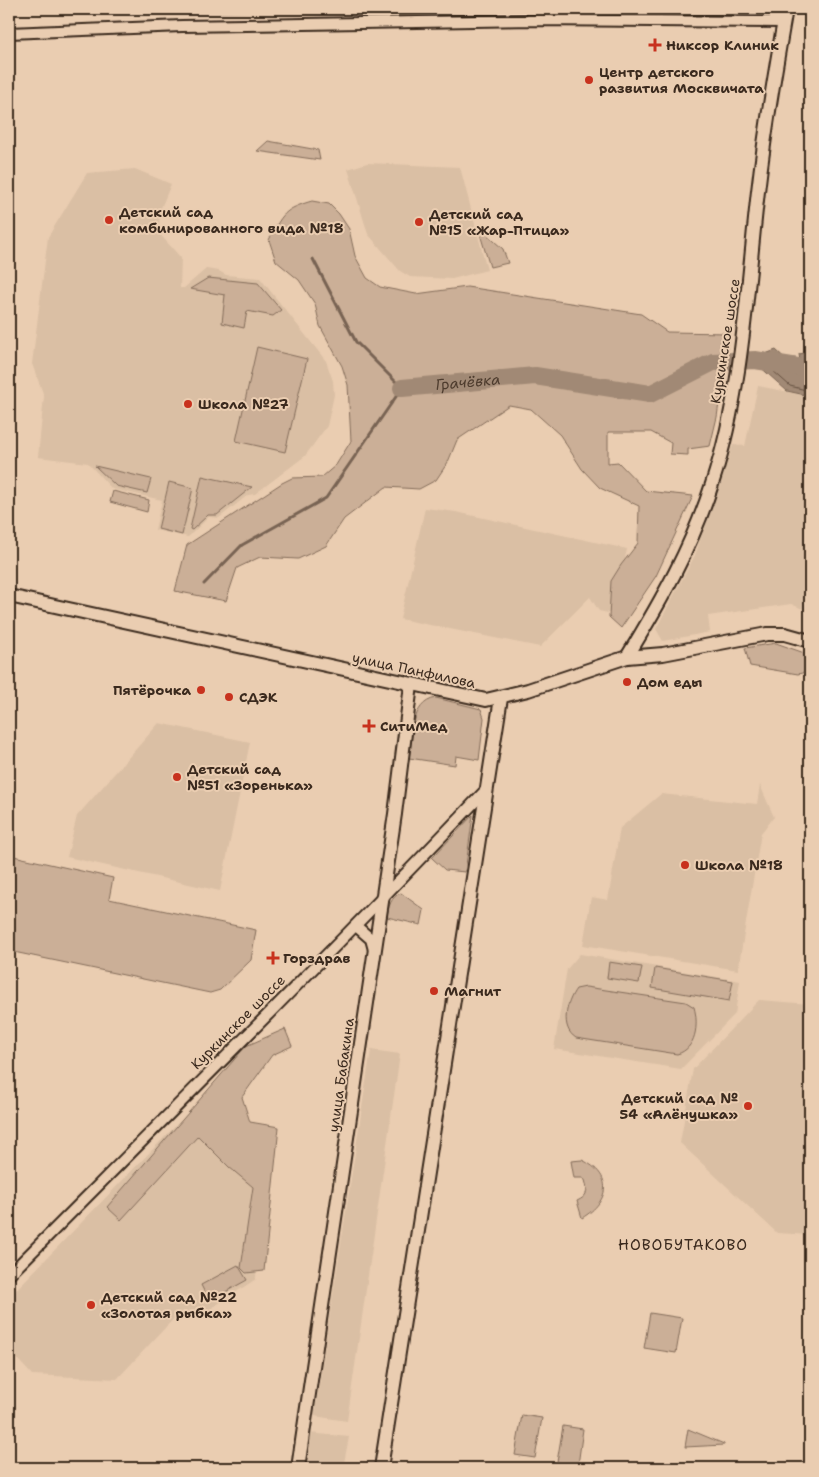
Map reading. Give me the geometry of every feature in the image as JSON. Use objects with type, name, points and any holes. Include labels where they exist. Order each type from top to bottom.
[{"type":"street","name":"Куркинское шоссе","points":[[627,657],[673,579],[699,520],[713,482],[742,338],[748,296],[759,177],[786,9]]},
{"type":"street","points":[[9,33],[182,26],[537,20],[784,22]]},
{"type":"street","name":"улица Панфилова","points":[[9,596],[486,700],[501,698],[627,657],[663,654],[767,634],[785,634],[810,641]]},
{"type":"street","name":"улица Бабакина","points":[[298,1468],[395,814],[411,685]]},
{"type":"street","points":[[381,1468],[501,698]]},
{"type":"street","name":"Куркинское шоссе","points":[[9,1275],[208,1072],[356,926],[487,789]]},
{"type":"street","points":[[356,926],[371,939],[374,952]]},
{"type":"shaded area","points":[[177,9],[349,9],[179,14]]},
{"type":"shaded area","points":[[268,141],[318,150],[320,160],[257,151]]},
{"type":"shaded area","name":"Детский сад №15 «Жар-Птица»","points":[[367,163],[460,167],[487,270],[452,279],[410,277],[400,271],[368,234],[348,169]]},
{"type":"shaded area","name":"Школа №27","points":[[135,169],[171,184],[161,208],[158,232],[181,258],[180,288],[184,288],[206,269],[219,271],[226,275],[260,278],[326,361],[333,381],[334,395],[327,426],[305,456],[255,494],[248,495],[219,518],[209,517],[188,537],[155,530],[162,500],[112,489],[88,463],[38,457],[44,396],[32,364],[48,237],[87,173]]},
{"type":"shaded area","points":[[312,201],[329,204],[339,214],[349,229],[355,256],[367,278],[380,287],[416,294],[467,287],[641,314],[667,332],[729,333],[717,417],[710,446],[688,449],[688,455],[670,454],[671,443],[651,432],[608,432],[608,463],[618,462],[646,491],[693,496],[656,576],[621,628],[609,617],[611,581],[638,543],[639,506],[600,488],[582,469],[560,435],[531,409],[509,405],[457,440],[448,462],[436,480],[419,489],[386,487],[344,519],[326,546],[298,559],[260,557],[237,568],[226,601],[175,591],[187,545],[282,483],[292,478],[322,477],[336,465],[351,441],[348,385],[342,366],[320,326],[315,304],[299,280],[276,261],[269,240],[277,224],[285,214],[295,207]]},
{"type":"shaded area","points":[[485,233],[503,249],[508,263],[490,267],[480,234]]},
{"type":"shaded area","points":[[208,278],[258,283],[281,310],[273,316],[247,311],[244,328],[222,323],[225,295],[190,289]]},
{"type":"shaded area","points":[[257,347],[307,359],[285,452],[236,441]]},
{"type":"shaded area","points":[[758,386],[810,396],[810,612],[791,604],[708,616],[710,632],[663,641],[656,629],[695,555],[733,445],[745,446]]},
{"type":"shaded area","points":[[95,466],[151,479],[147,493],[116,486]]},
{"type":"shaded area","points":[[202,476],[252,487],[217,515],[208,515],[192,530],[190,529]]},
{"type":"shaded area","points":[[169,482],[193,488],[182,535],[158,529]]},
{"type":"shaded area","points":[[113,491],[149,500],[147,512],[110,502]]},
{"type":"shaded area","points":[[425,508],[456,512],[627,549],[613,614],[599,611],[590,597],[540,647],[400,619]]},
{"type":"shaded area","points":[[776,643],[810,655],[810,671],[798,674],[750,666],[745,648]]},
{"type":"shaded area","points":[[436,698],[481,709],[484,718],[479,760],[456,756],[455,765],[409,758],[412,731],[417,713],[421,706]]},
{"type":"shaded area","name":"Детский сад №51 «Зоренька»","points":[[159,723],[250,742],[220,891],[67,857],[77,816]]},
{"type":"shaded area","name":"Школа №18","points":[[760,785],[774,817],[761,833],[738,970],[583,945],[591,897],[608,900],[620,828],[661,794],[757,804]]},
{"type":"shaded area","points":[[473,815],[465,872],[445,870],[432,858]]},
{"type":"shaded area","points":[[9,855],[113,878],[109,899],[256,930],[251,960],[220,990],[210,993],[9,951]]},
{"type":"shaded area","points":[[401,893],[424,910],[421,925],[387,917],[392,900]]},
{"type":"shaded area","points":[[580,954],[740,981],[735,1014],[681,1069],[554,1049],[567,969]]},
{"type":"shaded area","points":[[609,962],[642,967],[639,983],[607,978]]},
{"type":"shaded area","points":[[655,968],[733,981],[729,1001],[652,988]]},
{"type":"shaded area","points":[[586,987],[686,1002],[694,1007],[696,1028],[692,1042],[677,1054],[576,1038],[571,1034],[566,1022],[567,1008],[576,989]]},
{"type":"shaded area","name":"Детский сад № 54 «Алёнушка»","points":[[759,1000],[810,1004],[810,1235],[777,1233],[680,1143],[693,1069]]},
{"type":"shaded area","points":[[285,1029],[292,1046],[272,1055],[242,1097],[250,1122],[279,1127],[264,1271],[246,1273],[241,1268],[253,1187],[229,1167],[198,1136],[121,1220],[107,1207],[246,1046]]},
{"type":"shaded area","points":[[371,1050],[400,1054],[347,1421],[314,1416]]},
{"type":"shaded area","points":[[190,1111],[259,1183],[256,1279],[210,1309],[180,1312],[117,1379],[32,1375],[9,1350],[9,1297]]},
{"type":"shaded area","points":[[582,1160],[599,1173],[603,1180],[604,1188],[603,1196],[598,1204],[582,1218],[577,1201],[585,1195],[587,1190],[586,1184],[582,1178],[574,1178],[571,1161]]},
{"type":"shaded area","points":[[238,1265],[247,1280],[209,1301],[201,1285]]},
{"type":"shaded area","points":[[650,1313],[682,1318],[676,1353],[644,1348]]},
{"type":"shaded area","points":[[522,1415],[542,1418],[535,1458],[515,1455]]},
{"type":"shaded area","points":[[563,1426],[583,1429],[578,1465],[557,1462]]},
{"type":"shaded area","points":[[688,1429],[724,1444],[724,1445],[685,1447]]},
{"type":"shaded area","points":[[309,1433],[349,1437],[343,1468],[303,1468]]},
{"type":"water","points":[[776,350],[790,363],[800,361],[799,354],[810,352],[810,396],[787,391],[757,364],[755,360],[757,357]]},
{"type":"waterway","name":"Грачёвка","points":[[204,584],[242,545],[326,498],[402,388],[356,342],[313,259]]},
{"type":"waterway","name":"Грачёвка","points":[[402,388],[535,376],[650,394],[713,362],[755,360],[810,369]]},
{"type":"place","name":"Никсор Клиник","points":[[655,45]]},
{"type":"place","name":"Центр детского развития Москвичата","points":[[589,80]]},
{"type":"place","name":"Детский сад комбинированного вида №18","points":[[109,220]]},
{"type":"place","name":"Детский сад №15 «Жар-Птица»","points":[[419,222]]},
{"type":"place","name":"Школа №27","points":[[188,404]]},
{"type":"place","name":"Дом еды","points":[[627,682]]},
{"type":"place","name":"Пятёрочка","points":[[201,690]]},
{"type":"place","name":"СДЭК","points":[[229,697]]},
{"type":"place","name":"СитиМед","points":[[369,726]]},
{"type":"place","name":"Детский сад №51 «Зоренька»","points":[[177,777]]},
{"type":"place","name":"Школа №18","points":[[685,865]]},
{"type":"place","name":"Горздрав","points":[[273,958]]},
{"type":"place","name":"Магнит","points":[[434,991]]},
{"type":"place","name":"Детский сад № 54 «Алёнушка»","points":[[748,1106]]},
{"type":"place","name":"Детский сад №22 «Золотая рыбка»","points":[[91,1305]]},
{"type":"district","name":"НОВОБУТАКОВО","points":[[683,1245]]}]
